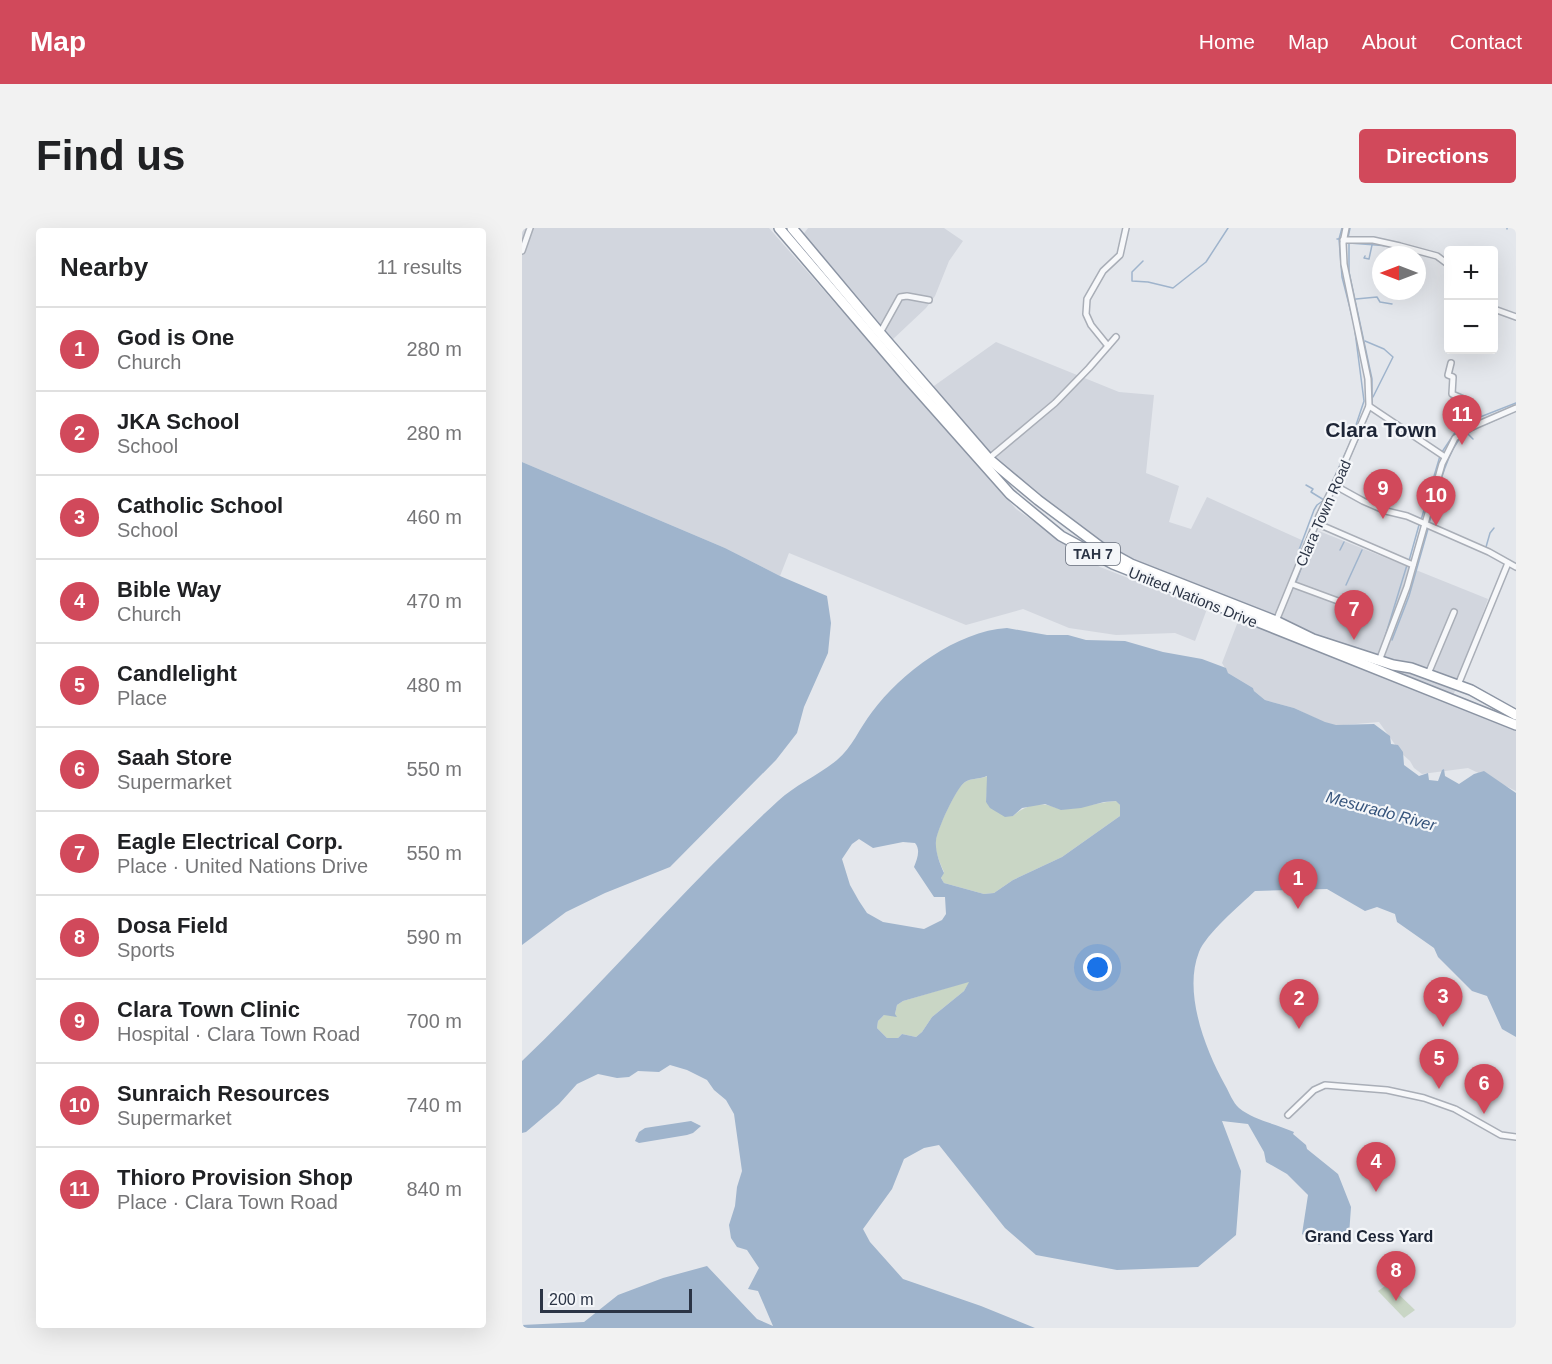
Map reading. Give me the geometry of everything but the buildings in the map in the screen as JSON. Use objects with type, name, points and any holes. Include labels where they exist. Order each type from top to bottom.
[{"type":"highway","name":"United Nations Drive","points":[[779,228],[908,379],[986,461],[1102,548],[1131,564],[1276,621],[1313,639],[1378,665],[1428,674],[1458,685],[1482,695],[1516,717]]},
{"type":"highway","name":"United Nations Drive","points":[[795,232],[986,461],[1010,494],[1061,536],[1113,564],[1516,717]]},
{"type":"highway","points":[[1028,510],[1038,500]]},
{"type":"highway","points":[[1061,536],[1072,524]]},
{"type":"street","points":[[522,251],[530,228]]},
{"type":"street","points":[[795,232],[805,228]]},
{"type":"street","points":[[1108,346],[1091,325],[1086,314],[1087,299],[1103,271],[1120,255],[1126,228]]},
{"type":"street","name":"Clara Town Road","points":[[1276,621],[1369,406],[1368,379],[1344,264],[1343,240],[1346,228]]},
{"type":"street","points":[[1343,240],[1373,240],[1437,256],[1444,261]]},
{"type":"street","points":[[880,333],[900,297],[929,300]]},
{"type":"street","points":[[1498,310],[1516,317]]},
{"type":"street","points":[[986,461],[1055,403],[1116,337]]},
{"type":"street","points":[[1451,363],[1448,375],[1453,377],[1452,394],[1467,400],[1473,420],[1472,427]]},
{"type":"street","points":[[1369,406],[1445,457]]},
{"type":"street","points":[[1378,665],[1445,457],[1455,438],[1472,427],[1516,408]]},
{"type":"street","points":[[1334,485],[1386,512],[1407,516],[1489,552],[1516,567]]},
{"type":"street","points":[[1318,524],[1412,565]]},
{"type":"street","points":[[1458,685],[1508,563]]},
{"type":"street","points":[[1292,584],[1338,601]]},
{"type":"street","points":[[1428,674],[1454,612]]},
{"type":"street","points":[[1288,1115],[1314,1090],[1325,1085],[1387,1090],[1424,1098],[1455,1109],[1501,1135],[1516,1137]]},
{"type":"shaded area","points":[[522,228],[769,228],[1016,509],[1100,567],[1207,609],[1195,641],[1175,633],[1116,635],[1069,628],[1023,609],[966,625],[789,553],[780,576],[725,548],[522,462]]},
{"type":"shaded area","points":[[808,228],[944,228],[963,241],[949,261],[935,296],[926,308],[891,341],[802,236]]},
{"type":"shaded area","points":[[996,342],[1119,392],[1154,395],[1146,473],[1179,486],[1169,522],[1191,529],[1207,497],[1306,542],[1313,544],[1319,531],[1488,599],[1452,699],[1516,729],[1516,791],[1468,768],[1422,774],[1401,753],[1379,722],[1332,726],[1294,708],[1265,700],[1253,688],[1228,673],[1222,663],[1242,611],[1115,551],[1100,548],[1012,479],[931,388]]},
{"type":"green space","points":[[988,776],[986,802],[1013,816],[1025,808],[1038,804],[1063,809],[1117,801],[1120,805],[1120,816],[1062,857],[1013,880],[994,893],[984,894],[944,883],[941,878],[944,872],[936,848],[937,835],[943,819],[952,800],[965,782]]},
{"type":"green space","points":[[970,981],[964,991],[932,1017],[916,1037],[902,1034],[898,1038],[887,1038],[877,1028],[878,1021],[884,1015],[895,1014],[897,1005],[903,1001]]},
{"type":"green space","points":[[1388,1284],[1415,1310],[1404,1318],[1378,1291]]},
{"type":"water","points":[[522,462],[725,548],[780,576],[827,596],[831,623],[828,653],[804,707],[797,733],[776,760],[670,867],[605,893],[566,912],[522,945]]},
{"type":"water","name":"Mesurado River","points":[[1007,628],[1047,635],[1068,635],[1086,640],[1125,641],[1163,652],[1202,659],[1226,668],[1228,673],[1253,688],[1265,700],[1294,708],[1336,725],[1374,724],[1390,736],[1391,744],[1398,745],[1403,752],[1404,765],[1419,776],[1428,773],[1429,780],[1438,781],[1444,769],[1445,776],[1459,784],[1474,774],[1484,771],[1516,793],[1516,1037],[1502,1029],[1487,996],[1472,991],[1438,957],[1434,948],[1397,922],[1395,914],[1377,907],[1365,911],[1327,889],[1255,891],[1216,928],[1199,952],[1194,985],[1198,1020],[1217,1071],[1237,1106],[1251,1116],[1294,1132],[1293,1134],[1306,1145],[1307,1149],[1338,1174],[1351,1207],[1349,1235],[1333,1237],[1319,1245],[1302,1234],[1308,1195],[1287,1174],[1266,1162],[1264,1152],[1248,1124],[1222,1121],[1241,1171],[1236,1235],[1198,1267],[1117,1270],[1036,1255],[1005,1228],[939,1145],[924,1148],[904,1159],[892,1189],[863,1229],[870,1242],[903,1279],[981,1306],[1035,1328],[522,1328],[522,1325],[584,1322],[618,1295],[663,1278],[707,1266],[757,1319],[773,1326],[758,1291],[748,1289],[759,1268],[747,1250],[737,1247],[731,1238],[729,1225],[742,1171],[734,1114],[726,1100],[714,1090],[707,1080],[670,1065],[659,1072],[638,1071],[629,1077],[617,1078],[598,1074],[577,1084],[559,1104],[522,1133],[522,1061],[745,832],[785,795],[842,755],[872,712],[898,683],[932,656],[969,637]],"holes":[[[987,776],[986,802],[990,808],[1005,817],[1013,816],[1022,808],[1045,804],[1061,810],[1116,801],[1120,805],[1120,816],[1062,857],[1013,880],[994,893],[984,894],[944,883],[941,878],[944,873],[936,845],[943,819],[952,800],[965,782]],[[859,839],[873,848],[903,842],[915,843],[918,852],[914,867],[934,897],[945,897],[946,914],[942,920],[924,929],[883,922],[867,913],[850,885],[842,859],[852,844]],[[969,982],[964,991],[932,1017],[916,1037],[902,1034],[898,1038],[887,1038],[877,1028],[878,1021],[884,1015],[897,1017],[895,1014],[897,1005],[903,1001]]]},
{"type":"water","points":[[691,1121],[701,1126],[693,1133],[639,1143],[635,1141],[639,1132],[645,1128]]},
{"type":"waterway","points":[[1143,261],[1132,272],[1132,281],[1173,288],[1206,262],[1228,228]]},
{"type":"waterway","points":[[1337,239],[1339,239],[1342,228]]},
{"type":"waterway","points":[[1348,238],[1350,228]]},
{"type":"waterway","points":[[1299,550],[1314,510],[1324,500],[1350,443],[1364,401],[1354,324],[1342,277],[1339,239]]},
{"type":"waterway","points":[[1349,243],[1349,272],[1372,379],[1372,406]]},
{"type":"waterway","points":[[1349,243],[1389,246]]},
{"type":"waterway","points":[[1365,256],[1364,258],[1369,259],[1372,245]]},
{"type":"waterway","points":[[1356,299],[1377,297],[1380,302],[1392,304]]},
{"type":"waterway","points":[[1365,341],[1384,349],[1393,357],[1373,397]]},
{"type":"waterway","points":[[1475,419],[1516,403]]},
{"type":"waterway","points":[[1365,423],[1370,411]]},
{"type":"waterway","points":[[1486,424],[1516,411]]},
{"type":"waterway","points":[[1442,452],[1456,431],[1471,421]]},
{"type":"waterway","points":[[1347,464],[1362,430]]},
{"type":"waterway","points":[[1467,433],[1473,439]]},
{"type":"waterway","points":[[1429,524],[1446,464],[1463,435]]},
{"type":"waterway","points":[[1421,520],[1440,456]]},
{"type":"waterway","points":[[1306,485],[1313,489],[1311,492],[1324,500]]},
{"type":"waterway","points":[[1409,561],[1419,525]]},
{"type":"waterway","points":[[1486,547],[1494,528]]},
{"type":"waterway","points":[[1392,640],[1409,596],[1428,529]]},
{"type":"waterway","points":[[1340,550],[1344,542]]},
{"type":"waterway","points":[[1346,585],[1362,550]]},
{"type":"waterway","points":[[1296,582],[1305,558]]},
{"type":"waterway","points":[[1385,637],[1407,565]]},
{"type":"place","name":"Thioro Provision Shop","points":[[1462,445]]},
{"type":"place","name":"Clara Town Clinic","points":[[1383,519]]},
{"type":"place","name":"Sunraich Resources","points":[[1436,526]]},
{"type":"place","name":"Eagle Electrical Corp.","points":[[1354,640]]},
{"type":"place","name":"God is One","points":[[1298,909]]},
{"type":"place","name":"Catholic School","points":[[1443,1027]]},
{"type":"place","name":"JKA School","points":[[1299,1029]]},
{"type":"place","name":"Candlelight","points":[[1439,1089]]},
{"type":"place","name":"Saah Store","points":[[1484,1114]]},
{"type":"place","name":"Bible Way","points":[[1376,1192]]},
{"type":"place","name":"Dosa Field","points":[[1396,1301]]},
{"type":"district","name":"Clara Town","points":[[1381,429]]},
{"type":"district","name":"Grand Cess Yard","points":[[1369,1236]]}]
